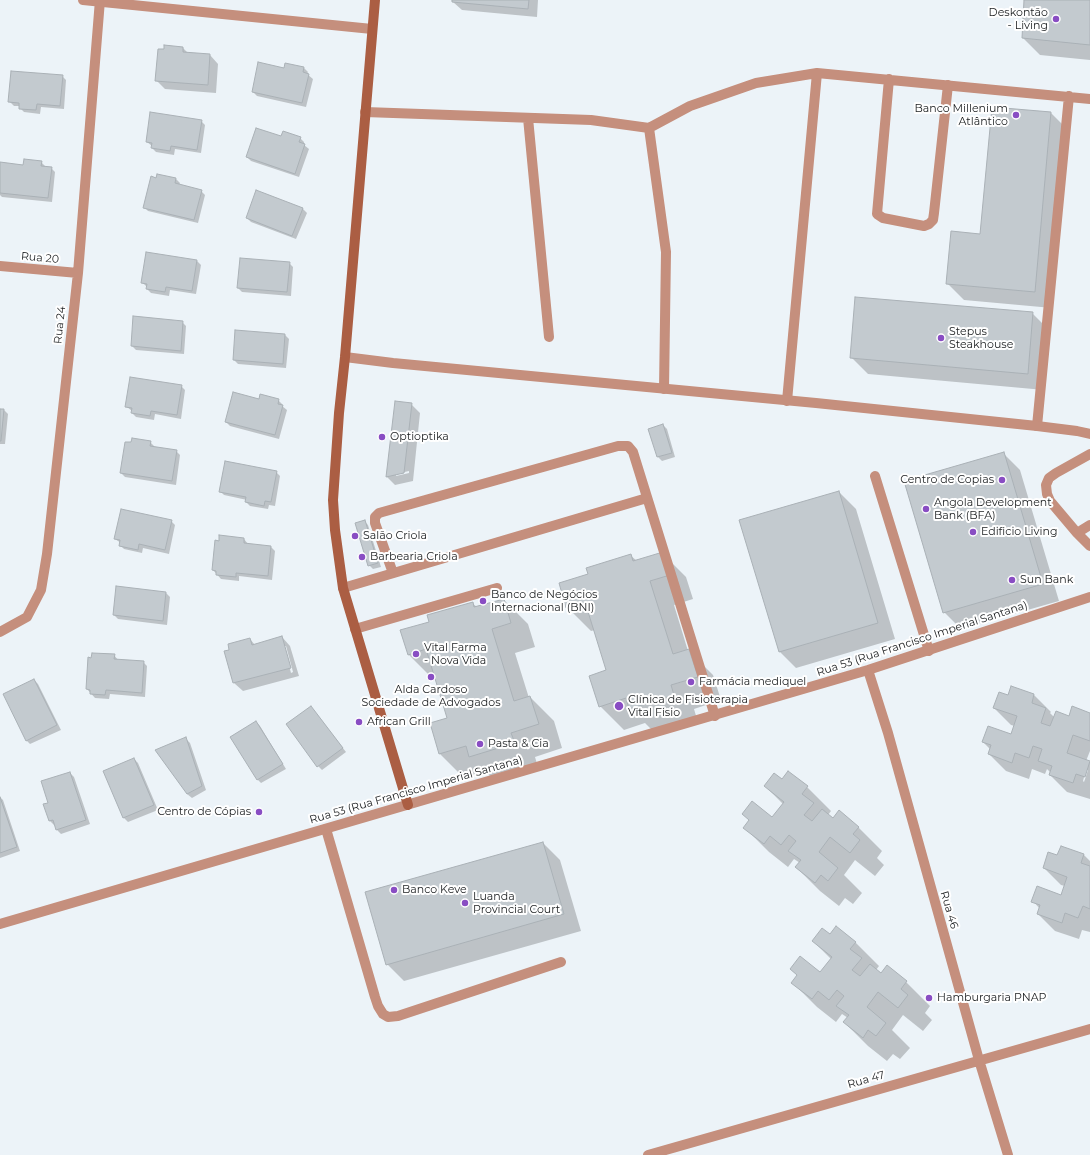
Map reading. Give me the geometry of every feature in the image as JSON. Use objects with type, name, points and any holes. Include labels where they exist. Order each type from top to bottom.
[{"type":"street","points":[[83,0],[372,28]]},
{"type":"street","points":[[375,0],[346,356],[339,413],[333,500],[335,530],[343,588],[408,805]]},
{"type":"street","name":"Rua 24","points":[[0,632],[27,616],[41,590],[47,554],[78,273],[100,1]]},
{"type":"street","points":[[366,112],[591,120],[649,128],[690,106],[756,83],[817,73],[1090,99]]},
{"type":"street","points":[[787,401],[817,73]]},
{"type":"street","points":[[889,80],[877,214],[883,218],[924,226],[933,220],[948,85]]},
{"type":"street","points":[[1037,426],[1069,96]]},
{"type":"street","points":[[528,118],[549,337]]},
{"type":"street","points":[[649,128],[666,252],[664,389]]},
{"type":"street","name":"Rua 20","points":[[0,266],[78,273]]},
{"type":"street","points":[[346,356],[400,363],[1037,426],[1090,434]]},
{"type":"street","points":[[393,573],[375,524],[375,518],[379,513],[623,445],[628,446],[633,452],[715,716]]},
{"type":"street","points":[[1090,454],[1056,473],[1049,478],[1046,485],[1047,494],[1050,501],[1090,546]]},
{"type":"street","points":[[875,476],[929,651]]},
{"type":"street","points":[[343,588],[647,498]]},
{"type":"street","points":[[1077,533],[1090,526]]},
{"type":"street","points":[[355,629],[497,588]]},
{"type":"street","name":"Rua 53 (Rua Francisco Imperial Santana)","points":[[0,924],[715,716],[929,651],[1090,597]]},
{"type":"street","name":"Rua 46","points":[[868,670],[888,734],[979,1060],[1008,1155]]},
{"type":"street","points":[[326,829],[375,997],[383,1014],[388,1017],[398,1016],[561,962]]},
{"type":"street","name":"Rua 47","points":[[648,1155],[1090,1029]]},
{"type":"building","points":[[452,0],[529,0],[528,9],[452,2]]},
{"type":"building","name":"Deskontão - Living","points":[[1024,0],[1090,0],[1090,45],[1022,38]]},
{"type":"building","points":[[164,45],[183,47],[183,52],[210,54],[208,85],[155,81],[158,49],[164,49]]},
{"type":"building","points":[[258,62],[284,68],[285,63],[304,67],[303,72],[309,74],[302,103],[252,92]]},
{"type":"building","points":[[11,71],[63,75],[60,106],[37,104],[36,110],[19,109],[19,103],[8,102]]},
{"type":"building","points":[[992,107],[1051,112],[1035,292],[946,284],[951,231],[980,234]]},
{"type":"building","points":[[150,112],[202,120],[197,150],[171,146],[170,151],[151,148],[152,143],[146,142]]},
{"type":"building","points":[[256,128],[281,136],[283,131],[301,137],[299,142],[305,144],[295,174],[246,157]]},
{"type":"building","points":[[24,159],[42,161],[41,166],[52,167],[48,198],[0,193],[0,162],[23,165]]},
{"type":"building","points":[[157,174],[176,178],[175,183],[202,190],[194,220],[143,208],[151,176],[156,178]]},
{"type":"building","points":[[256,190],[303,208],[292,236],[246,218]]},
{"type":"building","points":[[146,252],[197,260],[192,291],[166,287],[165,292],[146,289],[147,284],[141,283]]},
{"type":"building","points":[[240,258],[290,262],[287,292],[237,288]]},
{"type":"building","points":[[855,297],[1033,312],[1028,374],[850,358]]},
{"type":"building","points":[[133,316],[183,321],[181,351],[131,346]]},
{"type":"building","points":[[235,330],[285,334],[283,364],[233,360]]},
{"type":"building","points":[[130,377],[182,385],[177,415],[151,411],[150,416],[131,413],[132,408],[125,407]]},
{"type":"building","points":[[233,392],[259,399],[260,394],[279,399],[278,404],[283,405],[275,435],[225,422]]},
{"type":"building","points":[[395,401],[412,403],[404,473],[386,477]]},
{"type":"building","points":[[0,409],[4,409],[1,441],[0,441]]},
{"type":"building","points":[[663,424],[672,453],[657,457],[648,429]]},
{"type":"building","points":[[132,438],[151,441],[150,446],[177,450],[172,481],[120,473],[125,442],[131,442]]},
{"type":"building","name":"Edificio Living","points":[[1004,452],[1043,584],[943,613],[904,481]]},
{"type":"building","points":[[225,461],[277,471],[271,502],[265,501],[264,506],[245,502],[246,497],[219,492]]},
{"type":"building","points":[[839,491],[878,623],[779,652],[739,520]]},
{"type":"building","points":[[121,509],[172,520],[165,550],[139,544],[138,550],[119,546],[120,540],[114,539]]},
{"type":"building","points":[[365,520],[378,563],[368,566],[355,523]]},
{"type":"building","points":[[219,535],[244,538],[244,543],[271,546],[268,576],[236,573],[236,577],[216,575],[216,571],[212,570],[215,540],[219,541]]},
{"type":"building","points":[[663,552],[670,575],[650,581],[673,654],[689,649],[698,677],[671,685],[674,695],[629,709],[626,698],[599,707],[589,676],[606,670],[585,602],[566,608],[559,583],[588,574],[586,568],[631,554],[633,561]]},
{"type":"building","points":[[116,586],[166,592],[163,621],[113,615]]},
{"type":"building","points":[[504,599],[511,623],[492,629],[514,701],[530,696],[539,724],[511,733],[515,743],[469,757],[466,746],[439,754],[430,723],[447,718],[426,649],[408,655],[400,630],[429,622],[427,615],[473,602],[474,607]]},
{"type":"building","points":[[282,636],[291,668],[233,683],[224,651],[229,650],[228,644],[250,638],[252,645]]},
{"type":"building","points":[[92,653],[115,654],[114,659],[144,661],[142,693],[106,690],[105,695],[90,694],[90,690],[86,689],[88,657],[91,658]]},
{"type":"building","points":[[34,679],[57,725],[26,741],[3,694]]},
{"type":"building","points":[[1011,686],[1034,694],[1032,703],[1046,708],[1041,723],[1050,726],[1056,711],[1069,716],[1072,706],[1090,713],[1090,741],[1073,735],[1067,753],[1090,761],[1085,777],[1076,774],[1073,783],[1049,775],[1052,766],[1038,761],[1042,749],[1033,746],[1029,758],[1015,753],[1012,763],[988,754],[991,745],[982,742],[988,726],[1011,734],[1017,716],[993,708],[999,692],[1008,695]]},
{"type":"building","points":[[311,706],[343,748],[317,767],[286,724]]},
{"type":"building","points":[[256,721],[283,764],[257,780],[230,737]]},
{"type":"building","points":[[186,737],[202,786],[187,794],[155,750]]},
{"type":"building","points":[[134,758],[154,805],[123,818],[103,771]]},
{"type":"building","points":[[788,771],[808,786],[802,794],[814,803],[804,815],[812,821],[822,809],[833,818],[839,810],[859,827],[853,834],[860,840],[850,853],[830,837],[819,852],[838,868],[828,881],[821,875],[815,883],[795,867],[801,860],[788,851],[796,841],[789,835],[781,845],[770,836],[764,844],[743,828],[749,820],[742,814],[752,801],[772,817],[784,802],[764,786],[774,773],[782,779]]},
{"type":"building","points":[[70,772],[86,820],[56,830],[53,820],[49,821],[43,804],[48,803],[41,781]]},
{"type":"building","points":[[0,797],[17,847],[0,853]]},
{"type":"building","name":"Luanda Provincial Court","points":[[543,842],[564,914],[386,965],[365,892]]},
{"type":"building","points":[[1061,846],[1084,854],[1081,863],[1090,866],[1090,909],[1083,906],[1078,918],[1065,913],[1062,923],[1037,914],[1040,905],[1031,902],[1037,886],[1061,895],[1067,877],[1043,868],[1048,852],[1057,855]]},
{"type":"building","points":[[836,926],[856,942],[850,949],[862,958],[852,970],[860,976],[870,964],[881,973],[887,965],[907,981],[901,989],[908,995],[898,1008],[878,992],[867,1007],[886,1023],[876,1036],[868,1030],[863,1038],[843,1022],[849,1015],[836,1006],[844,996],[837,990],[829,1000],[818,991],[812,999],[791,983],[797,975],[790,969],[800,956],[820,972],[832,957],[812,941],[822,928],[830,934]]},
{"type":"place","name":"Deskontão - Living","points":[[1056,19]]},
{"type":"place","name":"Banco Millenium Atlântico","points":[[1016,115]]},
{"type":"place","name":"Stepus Steakhouse","points":[[941,338]]},
{"type":"place","name":"Optioptika","points":[[382,437]]},
{"type":"place","name":"Centro de Copias","points":[[1002,480]]},
{"type":"place","name":"Angola Development Bank (BFA)","points":[[926,509]]},
{"type":"place","name":"Edificio Living","points":[[973,532]]},
{"type":"place","name":"Salão Criola","points":[[355,536]]},
{"type":"place","name":"Barbearia Criola","points":[[362,557]]},
{"type":"place","name":"Sun Bank","points":[[1012,580]]},
{"type":"place","name":"Banco de Negócios Internacional (BNI)","points":[[483,601]]},
{"type":"place","name":"Vital Farma - Nova Vida","points":[[416,654]]},
{"type":"place","name":"Alda Cardoso Sociedade de Advogados","points":[[431,677]]},
{"type":"place","name":"Farmácia mediquel","points":[[691,682]]},
{"type":"place","name":"Clínica de Fisioterapia Vital Fisio","points":[[619,706]]},
{"type":"place","name":"African Grill","points":[[359,722]]},
{"type":"place","name":"Pasta & Cia","points":[[480,744]]},
{"type":"place","name":"Centro de Cópias","points":[[259,812]]},
{"type":"place","name":"Banco Keve","points":[[394,890]]},
{"type":"place","name":"Luanda Provincial Court","points":[[465,903]]},
{"type":"place","name":"Hamburgaria PNAP","points":[[929,998]]}]
